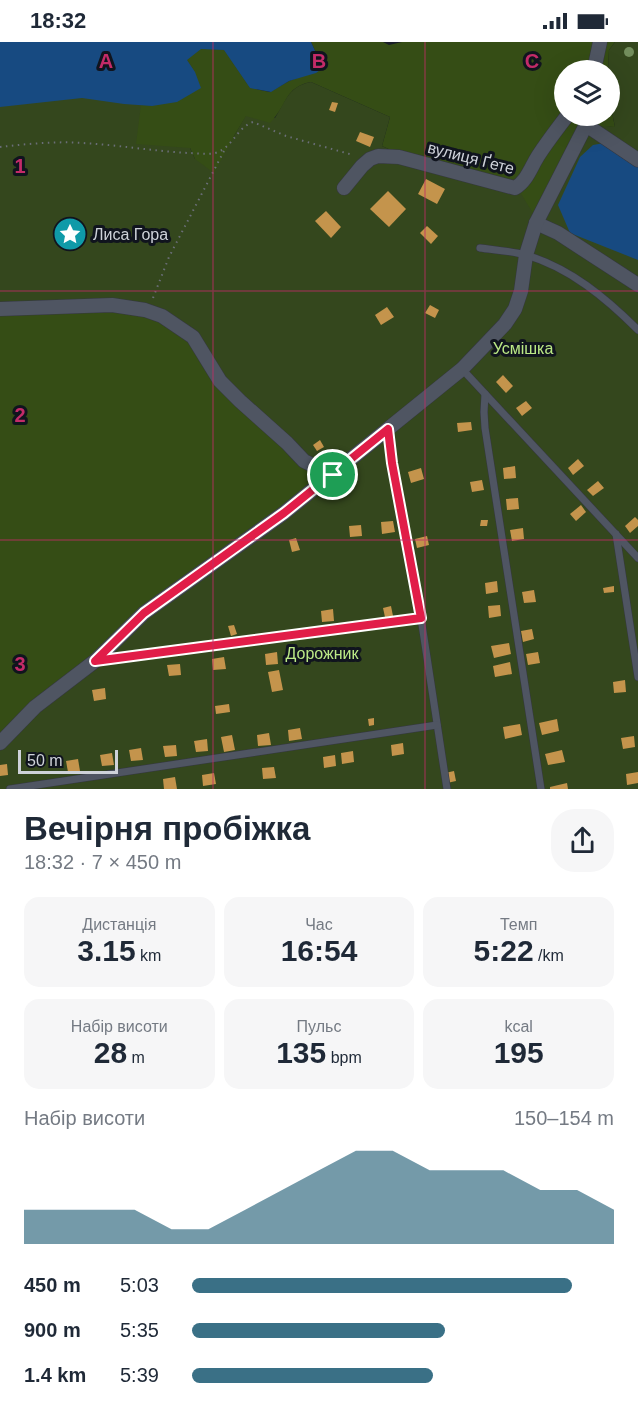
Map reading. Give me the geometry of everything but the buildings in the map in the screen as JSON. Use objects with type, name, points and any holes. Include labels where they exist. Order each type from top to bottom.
[{"type":"street","points":[[596,60],[600,42]]},
{"type":"street","name":"вулиця Ґете","points":[[370,159],[378,156],[399,157],[515,188],[526,177],[538,155],[560,126]]},
{"type":"street","points":[[0,743],[35,707],[95,661],[144,613],[333,475],[462,369],[505,324],[515,309],[521,291],[526,255],[536,223],[583,126]]},
{"type":"street","points":[[594,126],[638,160]]},
{"type":"street","points":[[344,188],[370,159]]},
{"type":"street","points":[[536,223],[558,233],[638,285]]},
{"type":"street","points":[[0,309],[112,305],[145,310],[162,316],[193,337],[220,381],[304,461],[333,475]]},
{"type":"lane","points":[[480,248],[526,255],[554,266],[580,280],[616,308],[638,330]]},
{"type":"lane","points":[[462,369],[638,558]]},
{"type":"lane","points":[[485,394],[485,428],[541,789]]},
{"type":"lane","points":[[388,429],[392,463],[421,618],[447,789]]},
{"type":"lane","points":[[616,534],[638,677]]},
{"type":"lane","points":[[95,661],[421,618]]},
{"type":"lane","points":[[10,789],[437,725]]},
{"type":"path","points":[[0,147],[32,143],[82,143],[213,154],[225,148],[233,141],[240,129],[253,122],[286,136],[370,159]]},
{"type":"path","points":[[145,310],[155,294],[169,257],[225,148]]},
{"type":"green space","points":[[0,42],[311,42],[190,148],[195,159],[234,136],[246,115],[275,118],[293,90],[311,82],[390,117],[382,146],[393,151],[575,155],[598,126],[620,126],[620,60],[608,60],[609,50],[615,42],[638,42],[638,789],[0,789]]},
{"type":"green space","points":[[311,42],[383,42],[389,45],[402,42],[615,42],[609,50],[608,60],[554,60],[554,126],[599,126],[575,155],[540,225],[514,182],[393,151],[382,146],[390,117],[311,82],[302,84],[291,93],[270,123],[246,116],[214,173],[195,159],[190,148],[136,144],[141,105],[152,106],[195,72],[187,59],[201,49],[224,50],[250,88],[270,92],[289,81],[323,68]]},
{"type":"green space","points":[[0,309],[145,310],[193,337],[220,381],[287,443],[333,475],[144,613],[0,743]]},
{"type":"water","points":[[0,42],[311,42],[323,68],[316,73],[289,81],[271,92],[250,88],[224,50],[201,49],[187,60],[201,88],[177,102],[152,106],[82,98],[0,107]]},
{"type":"water","points":[[604,143],[638,165],[638,260],[570,233],[558,205],[580,157],[593,145]]},
{"type":"place","name":"Лиса Гора","points":[[70,234]]},
{"type":"route","points":[[388,429],[392,463],[421,618],[95,661],[144,613],[333,475],[388,429]]},
{"type":"park label","name":"Усмішка","points":[[523,348]]},
{"type":"park label","name":"Дорожник","points":[[322,653]]}]
